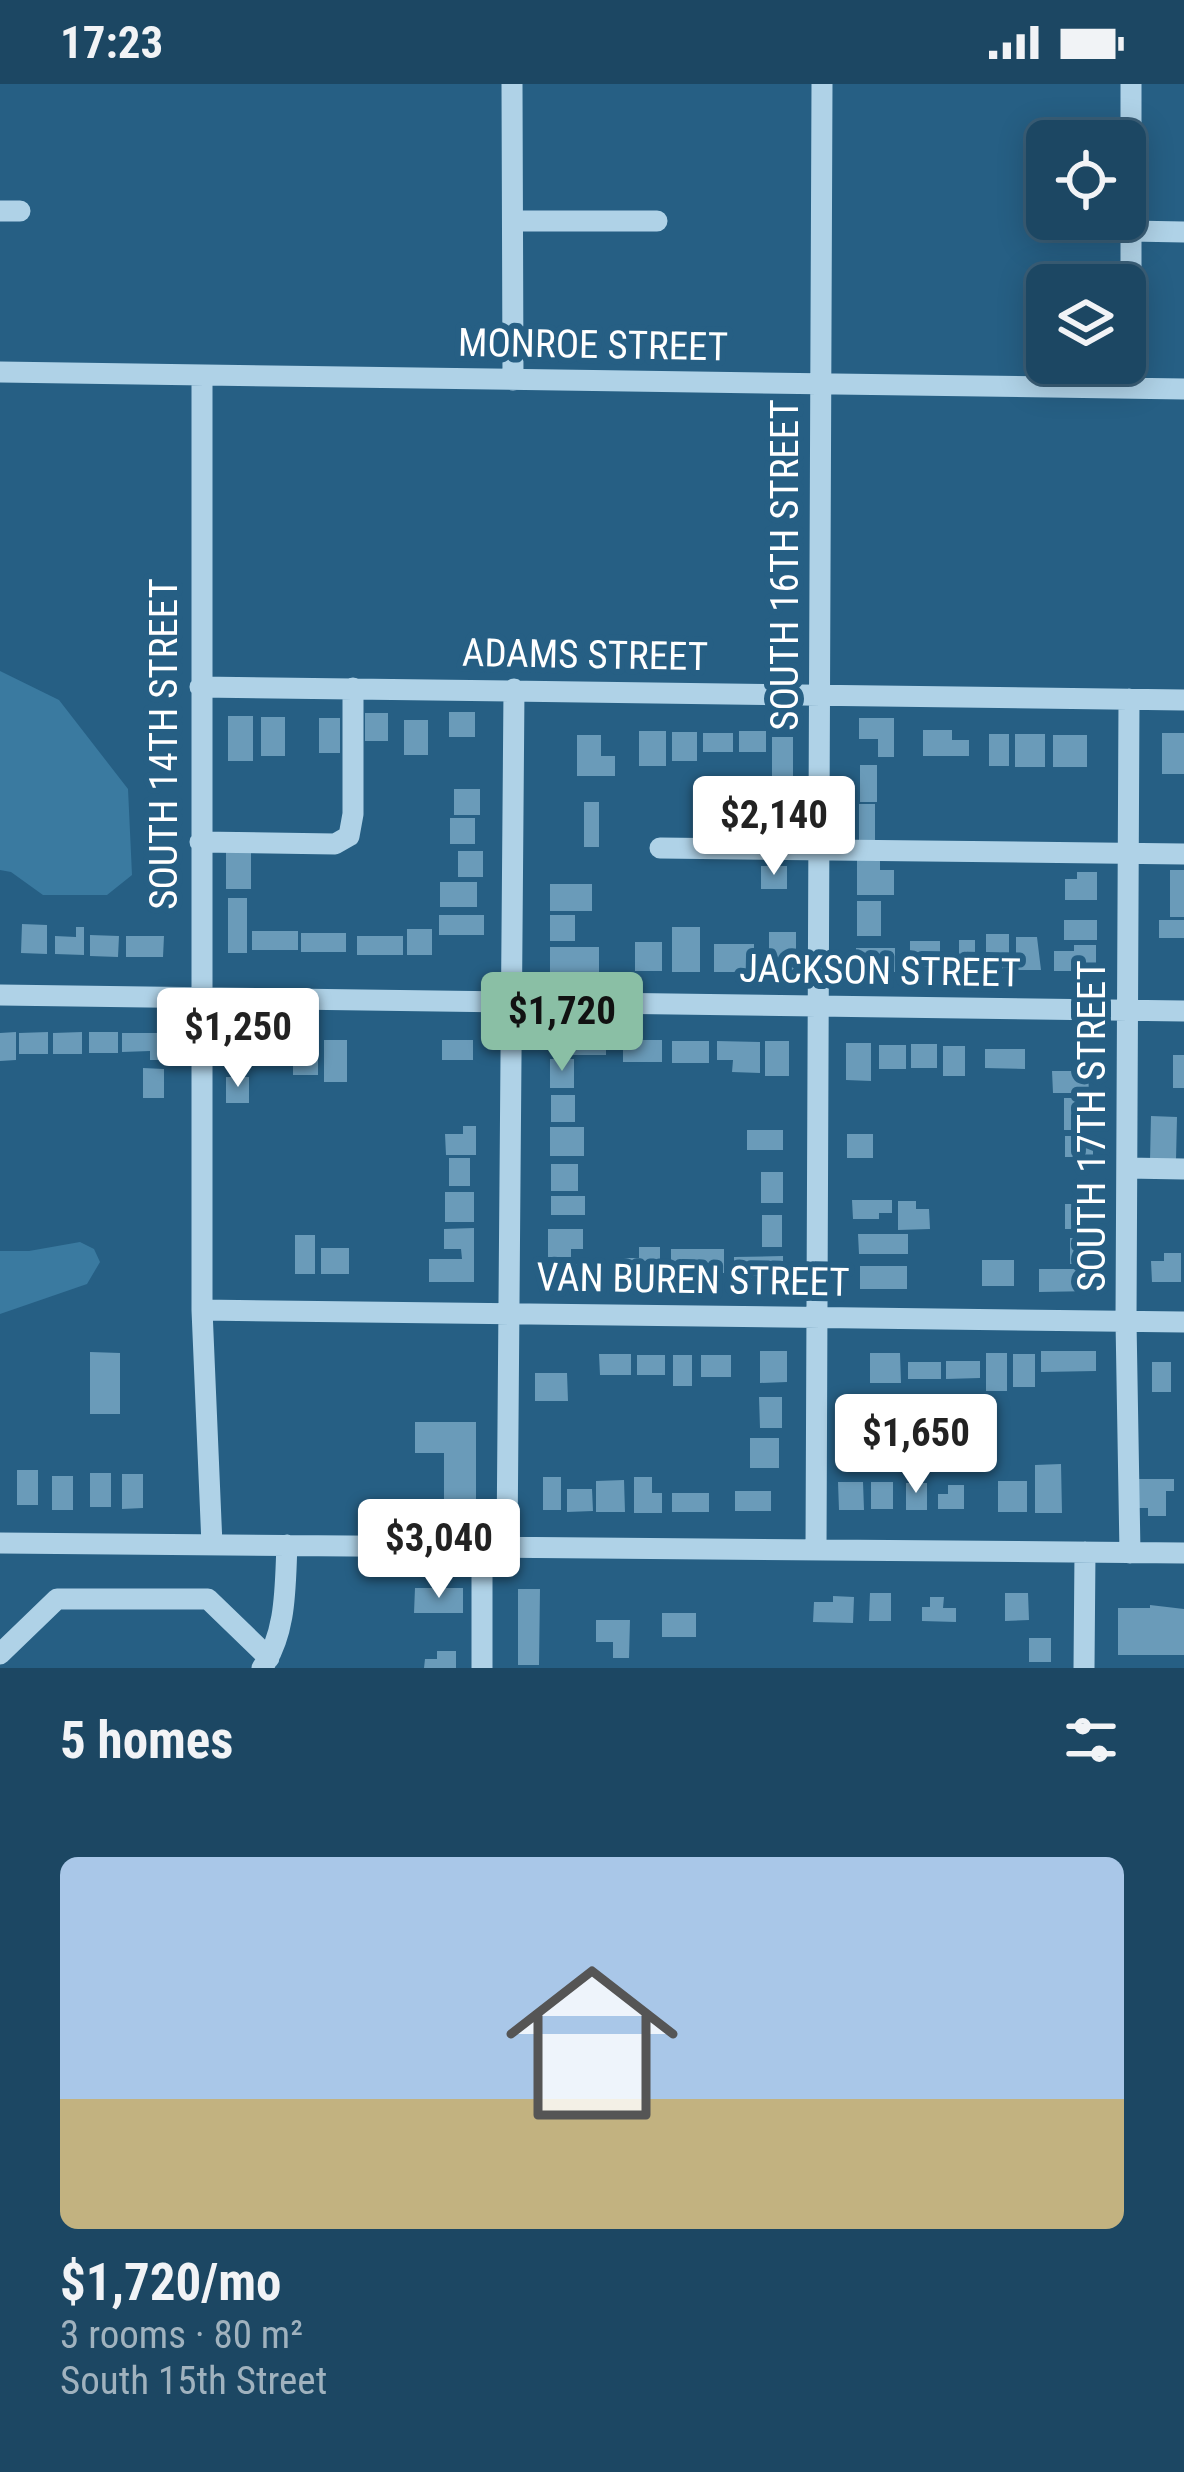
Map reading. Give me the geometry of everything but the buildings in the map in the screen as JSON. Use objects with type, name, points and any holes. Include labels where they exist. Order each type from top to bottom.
[{"type":"street","points":[[512,84],[513,380]]},
{"type":"street","name":"SOUTH 16TH STREET","points":[[816,1550],[822,84]]},
{"type":"street","points":[[1131,84],[1131,120]]},
{"type":"street","points":[[513,221],[657,221]]},
{"type":"street","points":[[1146,232],[1184,232]]},
{"type":"street","points":[[1131,240],[1131,388]]},
{"type":"street","name":"MONROE STREET","points":[[0,372],[1184,389]]},
{"type":"street","name":"SOUTH 14TH STREET","points":[[202,375],[199,998],[202,1310],[212,1545]]},
{"type":"street","name":"ADAMS STREET","points":[[200,687],[1184,700]]},
{"type":"street","points":[[200,842],[335,844],[349,836],[353,688]]},
{"type":"street","points":[[506,1547],[514,689]]},
{"type":"street","name":"SOUTH 17TH STREET","points":[[1129,699],[1126,1322],[1130,1552]]},
{"type":"street","points":[[660,848],[1184,854]]},
{"type":"street","name":"JACKSON STREET","points":[[0,995],[1184,1011]]},
{"type":"street","points":[[1127,1168],[1184,1169]]},
{"type":"street","name":"VAN BUREN STREET","points":[[202,1310],[1184,1322]]},
{"type":"street","points":[[0,1543],[1184,1553]]},
{"type":"street","points":[[264,1665],[284,1604],[286,1545]]},
{"type":"street","points":[[482,1547],[482,1668]]},
{"type":"street","points":[[1084,1552],[1084,1668]]},
{"type":"street","points":[[0,1654],[57,1600],[208,1599],[264,1665]]},
{"type":"shaded area","points":[[0,671],[59,700],[128,789],[132,875],[107,895],[43,895],[11,872],[0,870]]},
{"type":"shaded area","points":[[80,1242],[94,1249],[100,1262],[87,1284],[0,1314],[0,1251]]}]
